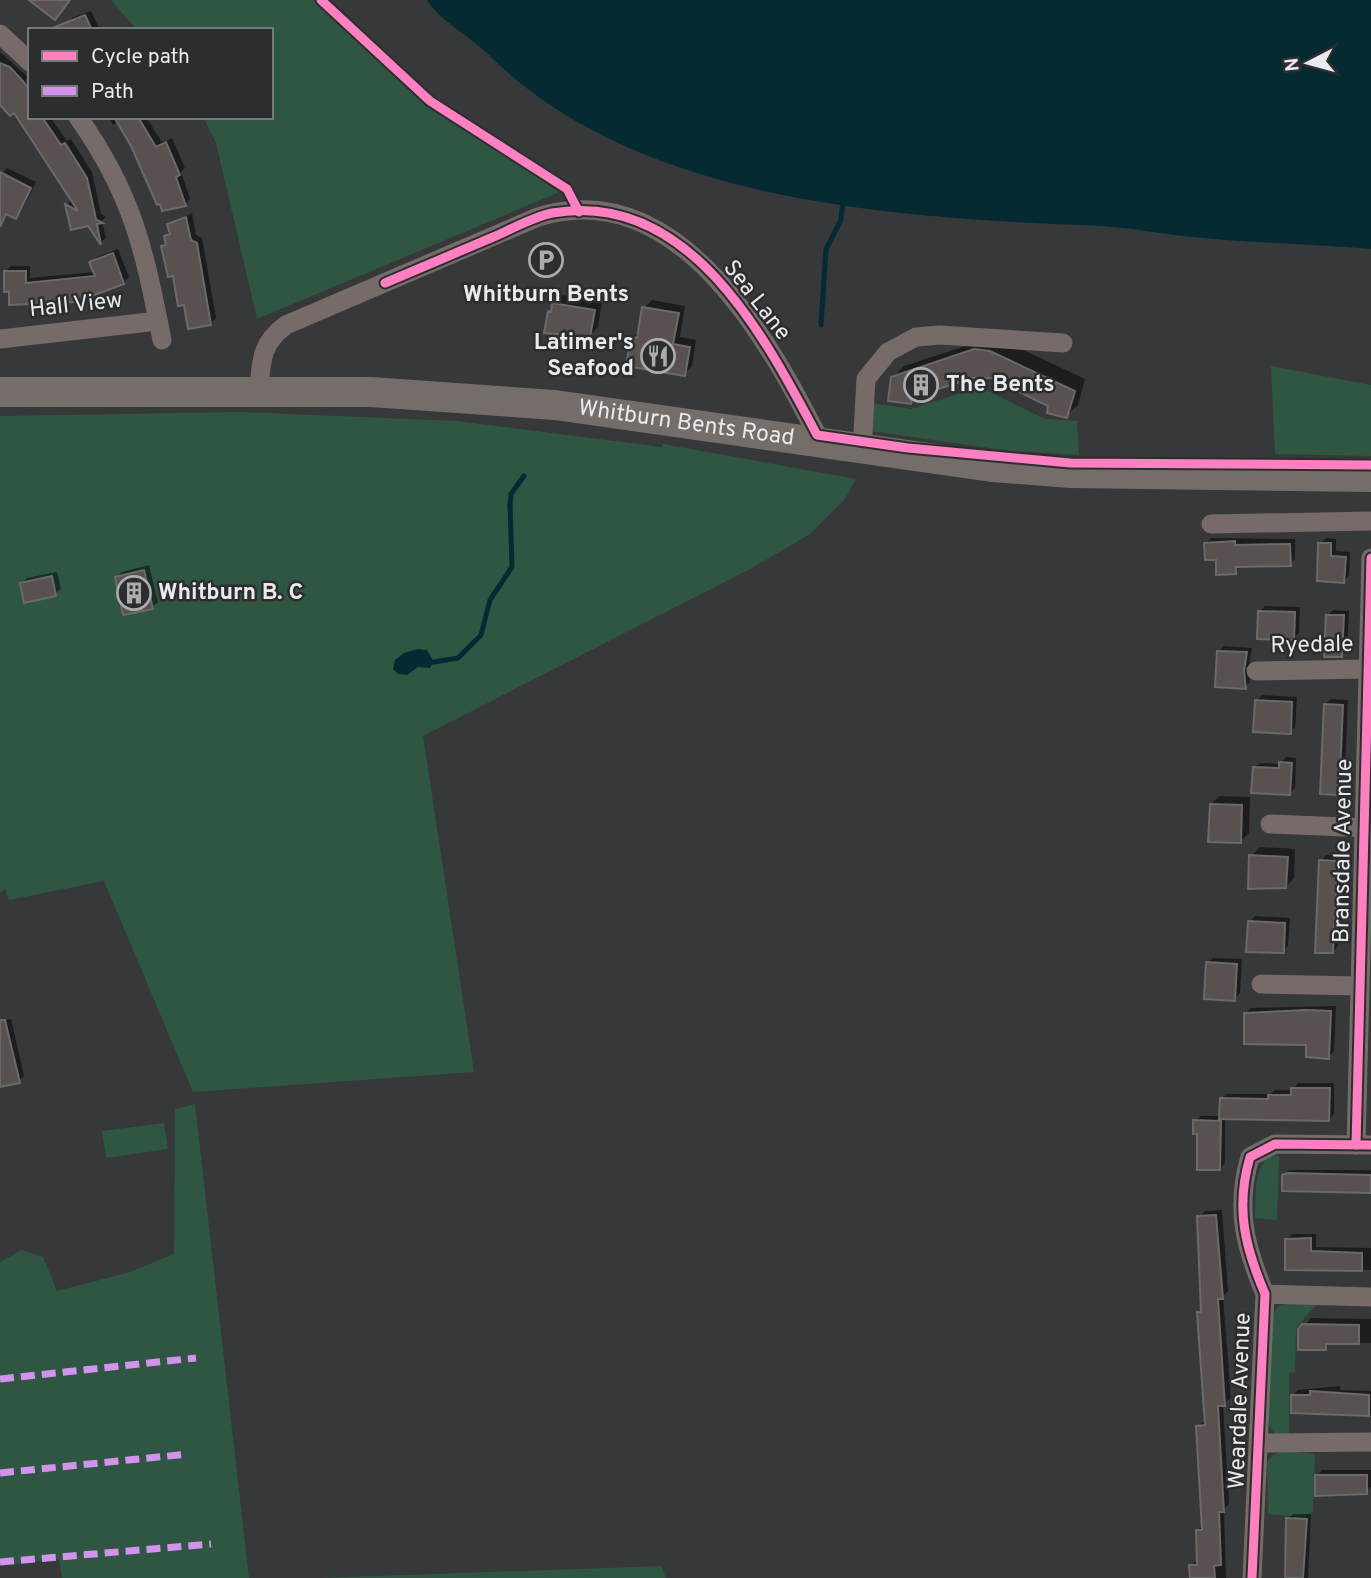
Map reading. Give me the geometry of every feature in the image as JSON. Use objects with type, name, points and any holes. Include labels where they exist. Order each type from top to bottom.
[{"type":"main road","name":"Whitburn Bents Road","points":[[0,392],[371,392],[555,405],[820,440],[862,451],[1071,473],[1371,477]]},
{"type":"street","points":[[0,34],[28,60]]},
{"type":"street","name":"Hall View","points":[[0,338],[160,331],[145,257],[127,201],[106,159],[79,119]]},
{"type":"street","name":"Sea Lane","points":[[259,393],[265,347],[271,335],[286,325],[551,213],[601,212],[645,223],[678,242],[706,268],[761,335],[820,440]]},
{"type":"street","points":[[862,451],[866,379],[888,352],[916,337],[940,335],[1063,343]]},
{"type":"street","points":[[1211,524],[1371,520]]},
{"type":"street","name":"Bransdale Avenue","points":[[1364,1145],[1360,986],[1368,828],[1371,558]]},
{"type":"street","name":"Ryedale","points":[[1256,671],[1368,669]]},
{"type":"street","points":[[1270,824],[1368,828]]},
{"type":"street","points":[[1261,984],[1360,986]]},
{"type":"street","name":"Weardale Avenue","points":[[1252,1578],[1265,1294],[1246,1251],[1243,1217],[1245,1172],[1250,1157],[1258,1150],[1275,1144],[1364,1145]]},
{"type":"street","points":[[1265,1294],[1371,1297]]},
{"type":"street","points":[[1258,1443],[1371,1442]]},
{"type":"green space","points":[[111,0],[321,0],[430,101],[567,189],[257,319],[216,143],[204,119],[273,119],[273,28],[135,28]]},
{"type":"green space","points":[[1271,366],[1371,385],[1371,456],[1275,454]]},
{"type":"green space","points":[[980,387],[1045,419],[1077,421],[1079,455],[1011,451],[870,431],[872,403],[911,409]]},
{"type":"green space","points":[[241,412],[457,421],[662,447],[663,444],[856,479],[845,499],[810,534],[752,568],[423,736],[474,1072],[193,1092],[104,881],[9,900],[5,889],[0,893],[0,416]]},
{"type":"green space","points":[[195,1104],[249,1578],[62,1578],[59,1559],[0,1566],[0,1262],[22,1250],[43,1257],[57,1291],[130,1272],[174,1254],[175,1109]]},
{"type":"green space","points":[[164,1123],[168,1149],[106,1158],[102,1131]]},
{"type":"green space","points":[[1269,1156],[1279,1156],[1277,1220],[1255,1218],[1258,1177]]},
{"type":"green space","points":[[1290,1302],[1317,1304],[1296,1328],[1295,1372],[1289,1373],[1289,1438],[1278,1439],[1267,1422],[1272,1316],[1278,1307]]},
{"type":"green space","points":[[1283,1451],[1315,1454],[1313,1511],[1306,1517],[1268,1514],[1267,1462],[1273,1455]]},
{"type":"green space","points":[[661,1566],[666,1578],[320,1578]]},
{"type":"water","points":[[427,0],[1371,0],[1371,249],[1214,239],[1113,227],[943,217],[860,208],[777,194],[697,173],[621,144],[551,106],[448,23]]},
{"type":"water","points":[[418,649],[427,650],[434,662],[430,668],[418,667],[407,675],[398,674],[393,669],[395,660],[404,653]]},
{"type":"building","points":[[29,0],[70,0],[55,20]]},
{"type":"building","points":[[85,15],[91,28],[52,28]]},
{"type":"building","points":[[0,63],[10,67],[28,87],[28,119],[43,119],[61,145],[65,143],[87,178],[96,219],[103,223],[97,224],[101,245],[88,226],[71,230],[65,204],[78,211],[14,113],[10,116],[0,105]]},
{"type":"building","points":[[115,119],[139,119],[156,147],[166,142],[180,175],[176,177],[186,206],[162,211]]},
{"type":"building","points":[[0,172],[31,188],[16,219],[6,214],[0,227]]},
{"type":"building","points":[[186,217],[191,240],[197,243],[211,325],[188,329],[184,305],[178,306],[173,276],[168,277],[161,246],[166,245],[164,236],[170,234],[167,224]]},
{"type":"building","points":[[113,253],[124,284],[76,302],[9,305],[9,292],[4,292],[4,271],[26,271],[26,283],[95,276],[89,262]]},
{"type":"building","points":[[552,303],[595,310],[590,337],[544,333]]},
{"type":"building","name":"Latimer's Seafood","points":[[642,307],[679,313],[673,344],[690,347],[685,376],[626,366],[631,337],[637,338]]},
{"type":"building","name":"The Bents","points":[[974,349],[990,351],[1075,391],[1067,418],[1047,413],[1048,406],[991,378],[973,378],[912,397],[911,404],[888,401],[891,377]]},
{"type":"building","points":[[1235,541],[1235,545],[1290,544],[1291,566],[1236,567],[1236,574],[1216,575],[1216,560],[1205,560],[1204,543]]},
{"type":"building","points":[[1318,543],[1331,543],[1331,556],[1346,557],[1344,583],[1317,581]]},
{"type":"building","name":"Whitburn B. C","points":[[144,570],[153,609],[123,615],[115,577]]},
{"type":"building","points":[[52,576],[56,596],[24,603],[20,583]]},
{"type":"building","points":[[1258,611],[1295,612],[1294,640],[1257,639]]},
{"type":"building","points":[[1326,615],[1344,615],[1342,657],[1324,657]]},
{"type":"building","points":[[1217,651],[1247,652],[1244,671],[1246,689],[1215,687]]},
{"type":"building","points":[[1255,700],[1292,702],[1291,734],[1253,732]]},
{"type":"building","points":[[1324,704],[1343,705],[1339,795],[1320,794]]},
{"type":"building","points":[[1279,762],[1292,763],[1290,795],[1251,793],[1253,767],[1279,768]]},
{"type":"building","points":[[1210,804],[1242,805],[1241,843],[1208,842]]},
{"type":"building","points":[[1249,855],[1288,857],[1286,888],[1248,889]]},
{"type":"building","points":[[1319,860],[1338,861],[1333,953],[1315,953]]},
{"type":"building","points":[[1248,921],[1285,923],[1284,953],[1246,952]]},
{"type":"building","points":[[1206,962],[1237,964],[1235,1001],[1204,999]]},
{"type":"building","points":[[1331,1011],[1329,1059],[1306,1057],[1306,1045],[1244,1044],[1244,1013]]},
{"type":"building","points":[[0,1020],[5,1020],[20,1083],[0,1087]]},
{"type":"building","points":[[1291,1088],[1330,1088],[1329,1121],[1219,1119],[1220,1098],[1268,1099],[1268,1095],[1291,1095]]},
{"type":"building","points":[[1193,1120],[1221,1121],[1220,1170],[1197,1170],[1197,1134],[1193,1134]]},
{"type":"building","points":[[1282,1175],[1371,1175],[1371,1193],[1282,1191]]},
{"type":"building","points":[[1216,1215],[1223,1299],[1218,1299],[1225,1406],[1218,1406],[1224,1512],[1219,1512],[1221,1565],[1214,1566],[1215,1578],[1190,1578],[1189,1565],[1197,1565],[1196,1530],[1202,1530],[1196,1426],[1205,1425],[1197,1312],[1201,1312],[1197,1216]]},
{"type":"building","points":[[1311,1238],[1311,1251],[1362,1253],[1362,1271],[1285,1270],[1285,1239]]},
{"type":"building","points":[[1302,1324],[1359,1325],[1359,1344],[1326,1344],[1326,1350],[1298,1350],[1298,1329]]},
{"type":"building","points":[[1310,1391],[1369,1395],[1369,1416],[1291,1413],[1291,1395],[1310,1395]]},
{"type":"building","points":[[1315,1475],[1367,1475],[1367,1494],[1315,1496]]},
{"type":"building","points":[[1286,1518],[1307,1519],[1303,1578],[1285,1578]]},
{"type":"waterway","points":[[821,325],[826,249],[841,220],[843,199]]},
{"type":"waterway","points":[[510,506],[511,494],[524,476]]},
{"type":"waterway","points":[[434,662],[458,658],[481,635],[490,600],[512,567],[510,504]]},
{"type":"marked path","points":[[0,1379],[196,1358]]},
{"type":"marked path","points":[[0,1473],[188,1454]]},
{"type":"marked path","points":[[0,1562],[211,1544]]},
{"type":"cycle path","points":[[321,0],[430,101],[567,189],[579,212]]},
{"type":"cycle path","points":[[385,283],[538,217],[552,213],[600,212],[643,224],[682,246],[716,278],[746,314],[817,435],[908,448],[1070,463],[1371,465]]},
{"type":"cycle path","points":[[1356,1145],[1371,558]]},
{"type":"cycle path","points":[[1252,1578],[1265,1294],[1252,1260],[1244,1227],[1243,1193],[1250,1157],[1275,1144],[1371,1145]]},
{"type":"place","name":"Whitburn Bents","points":[[546,260]]},
{"type":"place","name":"Latimer's Seafood","points":[[658,356]]},
{"type":"place","name":"The Bents","points":[[921,385]]},
{"type":"place","name":"Whitburn B. C","points":[[134,593]]}]
